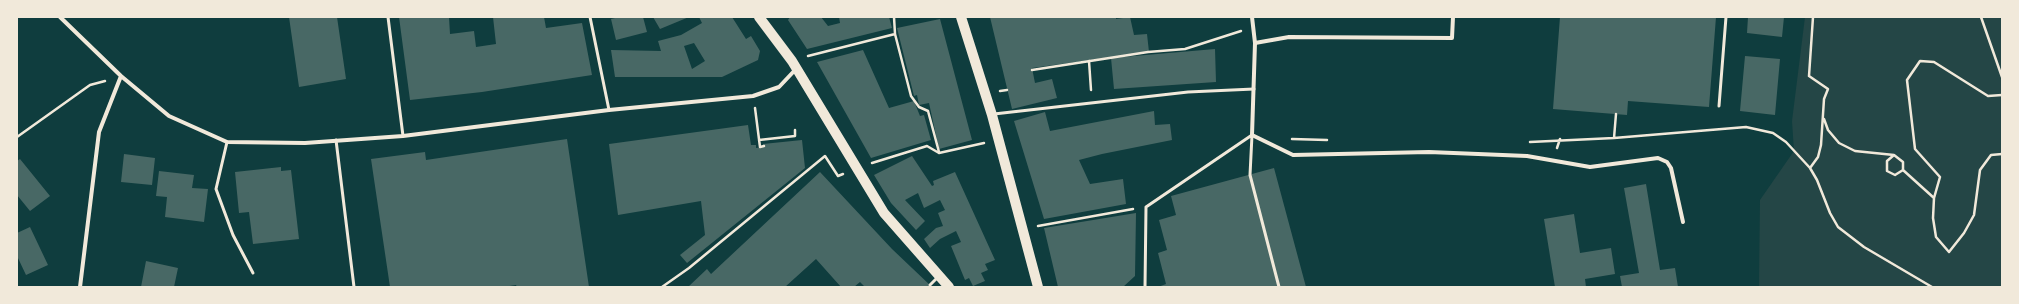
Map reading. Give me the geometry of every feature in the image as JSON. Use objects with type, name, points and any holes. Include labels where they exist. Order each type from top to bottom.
[{"type":"main road","points":[[760,17],[795,65],[884,213],[948,287]]},
{"type":"main road","points":[[961,17],[992,115],[1038,287]]},
{"type":"street","points":[[60,17],[120,76],[169,116],[227,142],[263,144],[404,136],[608,110],[753,96],[779,87],[795,65]]},
{"type":"street","points":[[1252,17],[1255,43],[1252,135],[1293,155],[1429,152],[1527,156],[1590,167],[1658,158],[1667,162],[1672,168],[1683,222]]},
{"type":"street","points":[[1255,43],[1289,37],[1452,38],[1453,17]]},
{"type":"street","points":[[80,287],[99,132],[120,76]]},
{"type":"lane","points":[[388,17],[404,136]]},
{"type":"lane","points":[[590,17],[608,110]]},
{"type":"lane","points":[[1719,106],[1726,17]]},
{"type":"lane","points":[[992,115],[1092,102],[1188,92],[1254,89]]},
{"type":"lane","points":[[1145,287],[1146,206],[1252,135]]},
{"type":"lane","points":[[1252,135],[1250,175],[1279,287]]},
{"type":"lane","points":[[336,140],[354,287]]},
{"type":"lane","points":[[227,142],[216,189],[233,235],[253,272]]},
{"type":"lane","points":[[930,285],[940,276]]},
{"type":"path","points":[[895,17],[895,34],[911,96],[919,107],[928,111],[939,153]]},
{"type":"path","points":[[1810,168],[1818,157],[1821,145],[1824,99],[1828,89],[1809,76],[1813,17]]},
{"type":"path","points":[[1981,17],[2002,77]]},
{"type":"path","points":[[1032,70],[1148,52],[1184,49],[1253,27]]},
{"type":"path","points":[[795,65],[895,34]]},
{"type":"path","points":[[1089,61],[1092,102]]},
{"type":"path","points":[[2002,95],[1988,96],[1934,62],[1920,61],[1907,80],[1915,149],[1940,177],[1934,198],[1933,218],[1936,237],[1949,252],[1964,233],[1974,215],[1980,170],[1991,155],[2002,154]]},
{"type":"path","points":[[17,137],[90,85],[120,76]]},
{"type":"path","points":[[753,96],[760,146],[764,146]]},
{"type":"path","points":[[1614,138],[1616,114]]},
{"type":"path","points":[[1823,116],[1828,130],[1839,143],[1855,150],[1894,155],[1903,162],[1903,170],[1934,198]]},
{"type":"path","points":[[759,140],[795,136],[794,130]]},
{"type":"path","points":[[662,287],[689,268],[825,156],[838,176],[856,168],[927,146],[939,153],[998,140]]},
{"type":"path","points":[[1894,155],[1887,161],[1887,171],[1895,175],[1903,170]]},
{"type":"path","points":[[1022,229],[1146,206]]},
{"type":"shaded area","points":[[1805,17],[2002,17],[2002,287],[1759,287],[1760,200],[1794,151],[1792,121]]},
{"type":"building","points":[[289,17],[337,17],[346,79],[299,87]]},
{"type":"building","points":[[399,17],[449,17],[450,34],[474,31],[476,47],[496,44],[493,17],[544,17],[546,28],[582,23],[592,75],[482,92],[410,100]]},
{"type":"building","points":[[619,17],[643,17],[647,32],[616,40],[611,19]]},
{"type":"building","points":[[653,17],[689,17],[660,29]]},
{"type":"building","points":[[699,17],[732,17],[746,39],[751,36],[760,51],[758,60],[722,77],[615,77],[611,50],[661,51],[658,41],[681,35],[702,23]],"holes":[[[694,43],[705,61],[692,69],[684,46]]]},
{"type":"building","points":[[790,17],[821,17],[828,26],[840,23],[839,17],[889,17],[892,28],[807,49],[788,20]]},
{"type":"building","points":[[990,17],[1116,17],[1116,19],[1130,17],[1134,35],[1147,34],[1149,52],[1032,68],[1035,83],[1052,79],[1057,98],[1012,109]]},
{"type":"building","points":[[1560,17],[1716,17],[1709,107],[1628,101],[1627,115],[1553,109]]},
{"type":"building","points":[[1748,17],[1784,17],[1782,37],[1747,33]]},
{"type":"building","points":[[940,19],[972,140],[939,149],[929,103],[919,105],[917,95],[914,96],[897,28]]},
{"type":"building","points":[[1215,49],[1216,82],[1114,89],[1111,58]]},
{"type":"building","points":[[863,50],[889,108],[914,101],[920,116],[924,115],[931,140],[871,158],[817,62]]},
{"type":"building","points":[[1745,56],[1780,59],[1775,115],[1740,111]]},
{"type":"building","points":[[1154,111],[1155,125],[1170,124],[1172,140],[1079,160],[1090,184],[1123,179],[1126,204],[1044,219],[1014,121],[1045,112],[1050,131]]},
{"type":"building","points":[[748,125],[751,145],[756,145],[756,148],[764,147],[763,144],[802,140],[805,168],[687,263],[680,255],[705,235],[701,201],[618,215],[609,144]]},
{"type":"building","points":[[567,139],[589,287],[517,287],[516,285],[503,287],[390,287],[371,159],[425,152],[426,160]]},
{"type":"building","points":[[124,154],[155,158],[152,185],[121,182]]},
{"type":"building","points":[[912,156],[932,186],[934,185],[933,181],[955,172],[995,260],[985,264],[988,270],[981,273],[985,281],[973,286],[969,278],[965,280],[951,246],[961,242],[956,231],[940,239],[930,248],[924,239],[936,228],[943,226],[938,213],[945,210],[940,200],[924,208],[918,193],[905,200],[925,221],[916,230],[891,203],[874,175]]},
{"type":"building","points":[[20,159],[50,196],[30,211],[17,195],[17,161]]},
{"type":"building","points":[[281,167],[281,171],[291,170],[299,239],[253,244],[249,212],[239,213],[235,172]]},
{"type":"building","points":[[1274,168],[1306,287],[1158,287],[1166,284],[1158,253],[1167,250],[1159,220],[1176,215],[1171,196]]},
{"type":"building","points":[[159,171],[194,175],[192,188],[208,189],[204,222],[165,217],[167,197],[156,196]]},
{"type":"building","points":[[820,172],[892,249],[932,287],[865,287],[860,282],[854,287],[841,287],[816,259],[785,287],[688,287],[707,269],[711,274]]},
{"type":"building","points":[[1646,184],[1660,270],[1675,268],[1678,287],[1622,287],[1620,276],[1639,273],[1624,188]]},
{"type":"building","points":[[1136,213],[1135,276],[1123,287],[1058,287],[1044,228]]},
{"type":"building","points":[[1574,214],[1580,253],[1611,248],[1615,274],[1585,279],[1586,287],[1555,287],[1544,219]]},
{"type":"building","points":[[30,227],[48,265],[26,275],[17,256],[17,233]]},
{"type":"building","points":[[146,261],[178,268],[174,287],[141,287]]}]
